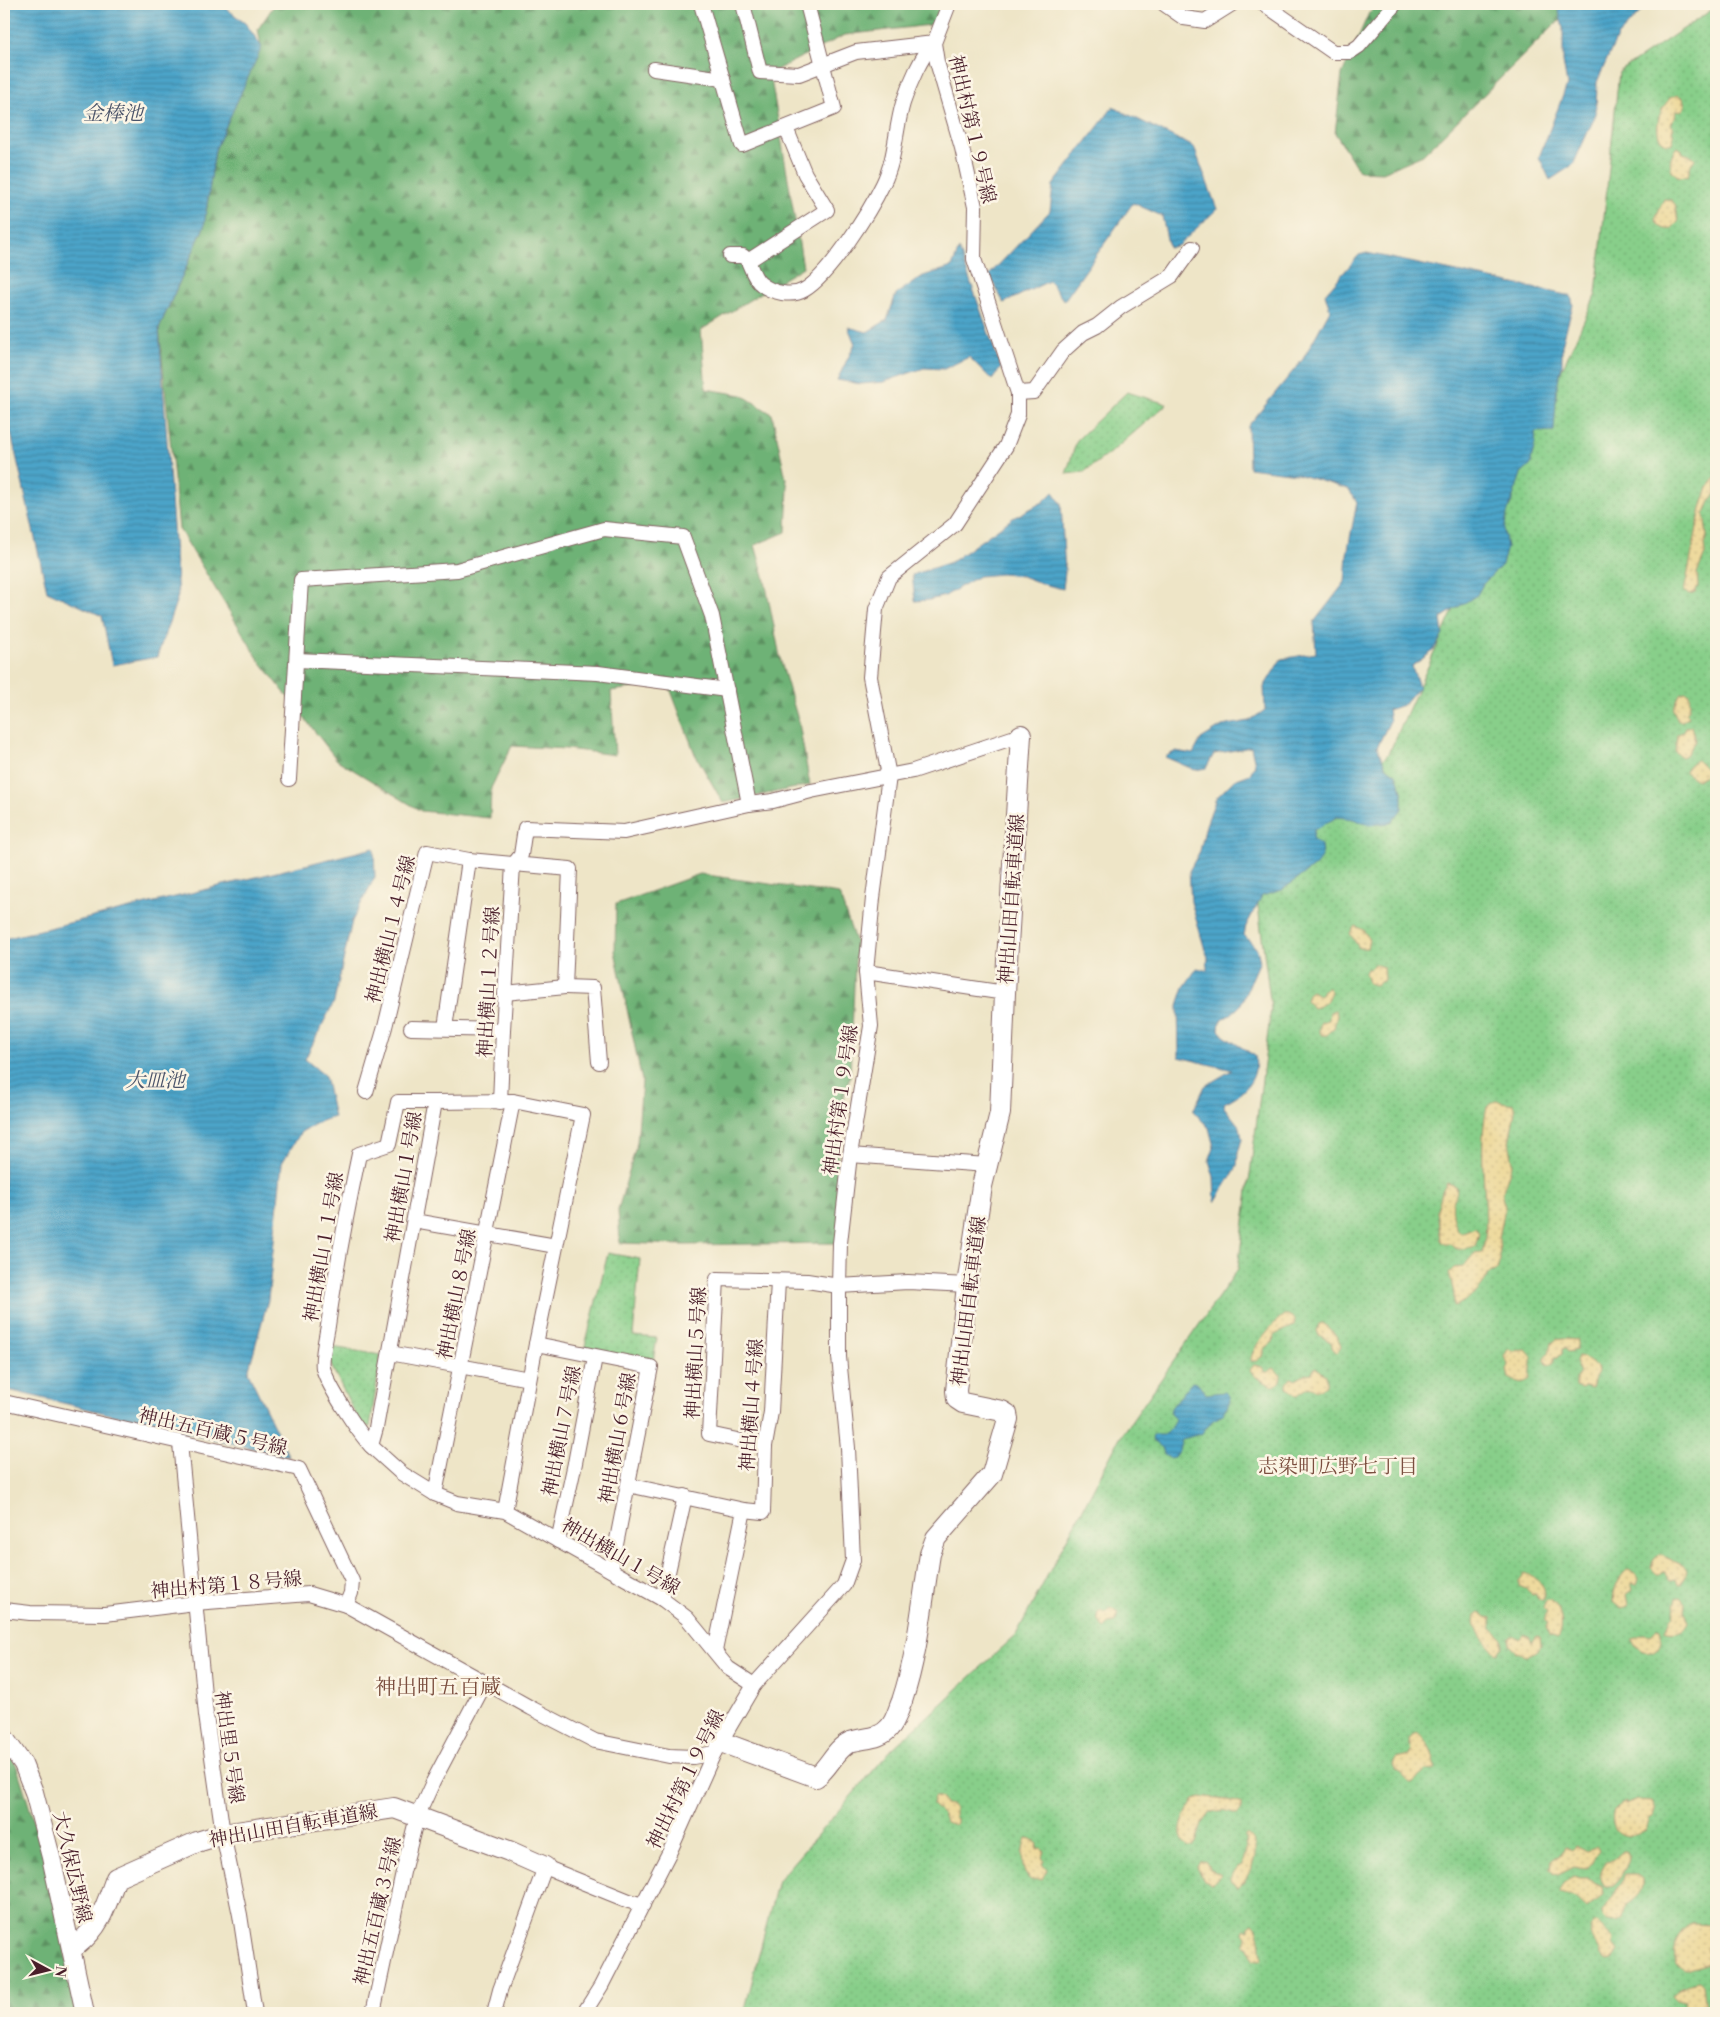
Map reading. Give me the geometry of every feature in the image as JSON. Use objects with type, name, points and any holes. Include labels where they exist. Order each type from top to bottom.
[{"type":"main road","name":"神出山田自転車道線","points":[[718,1748],[816,1777],[823,1772],[839,1749],[850,1742],[879,1736],[894,1723],[912,1670],[930,1554],[936,1538],[992,1474],[1008,1419],[1007,1414],[1002,1411],[963,1403],[957,1399],[956,1391],[967,1285],[982,1186],[1000,1113],[1005,993],[1022,735]]},
{"type":"main road","name":"神出山田自転車道線","points":[[74,1948],[90,1935],[101,1919],[116,1878],[196,1842],[223,1834],[394,1808],[509,1851],[545,1867]]},
{"type":"street","points":[[701,4],[742,145],[834,108],[807,4]]},
{"type":"street","points":[[743,4],[760,72],[799,74],[856,52],[934,43]]},
{"type":"street","name":"神出村第１９号線","points":[[584,2013],[601,1986],[672,1849],[718,1748],[754,1685],[844,1585],[853,1560],[848,1448],[839,1357],[840,1243],[850,1155],[871,1026],[866,972],[873,898],[889,776],[870,677],[876,609],[889,577],[955,524],[1006,446],[1018,415],[1018,393],[974,259],[974,206],[962,148],[937,62],[934,43],[949,4]]},
{"type":"street","points":[[1164,4],[1184,18],[1205,21],[1232,4]]},
{"type":"street","points":[[1264,4],[1333,52],[1350,52],[1364,40],[1395,4]]},
{"type":"street","points":[[730,256],[743,256],[748,261],[760,284],[775,292],[791,294],[804,290],[828,268],[863,218],[883,184],[892,160],[903,103],[925,52],[934,43]]},
{"type":"street","points":[[654,69],[723,79]]},
{"type":"street","points":[[748,261],[827,210],[805,174],[786,128]]},
{"type":"street","points":[[1018,393],[1034,392],[1063,351],[1083,333],[1097,326],[1121,307],[1172,276],[1192,248]]},
{"type":"street","points":[[288,779],[301,580],[457,570],[604,529],[683,537],[712,616],[749,804]]},
{"type":"street","points":[[297,660],[598,673],[728,690]]},
{"type":"street","points":[[513,865],[521,856],[525,828],[624,832],[749,804],[773,801],[811,791],[913,771],[1022,735]]},
{"type":"street","name":"神出横山１４号線","points":[[366,1092],[385,1026],[426,852],[469,860],[570,869],[565,987]]},
{"type":"street","points":[[445,1028],[469,860]]},
{"type":"street","name":"神出横山１２号線","points":[[507,1101],[503,1030],[513,865]]},
{"type":"street","points":[[866,972],[1005,993]]},
{"type":"street","points":[[505,993],[565,987],[593,988],[599,1062]]},
{"type":"street","points":[[411,1028],[503,1030]]},
{"type":"street","name":"神出横山１号線","points":[[505,1511],[536,1344],[583,1115],[507,1101],[435,1102],[390,1353],[371,1446],[401,1473],[435,1494],[457,1503],[505,1511],[662,1599],[687,1618],[728,1668],[754,1685]]},
{"type":"street","name":"神出横山８号線","points":[[435,1494],[487,1233],[507,1101]]},
{"type":"street","name":"神出横山１１号線","points":[[371,1446],[360,1433],[323,1367],[332,1296],[351,1189],[359,1154],[389,1144],[398,1102],[435,1102]]},
{"type":"street","points":[[850,1155],[987,1165]]},
{"type":"street","points":[[414,1221],[556,1246]]},
{"type":"street","name":"神出横山５号線","points":[[765,1446],[709,1434],[717,1279],[807,1281],[839,1286],[908,1282],[967,1285]]},
{"type":"street","name":"神出横山４号線","points":[[744,1510],[763,1512],[765,1446],[771,1412],[778,1281]]},
{"type":"street","name":"神出横山６号線","points":[[536,1344],[651,1367],[611,1570]]},
{"type":"street","points":[[390,1353],[530,1379]]},
{"type":"street","name":"神出横山７号線","points":[[558,1542],[595,1357]]},
{"type":"street","name":"神出五百蔵５号線","points":[[4,1402],[298,1469],[352,1581],[351,1593],[346,1605]]},
{"type":"street","name":"神出里５号線","points":[[180,1443],[206,1715],[223,1834],[240,1915],[255,2013]]},
{"type":"street","points":[[628,1485],[744,1510],[715,1651]]},
{"type":"street","points":[[662,1599],[685,1496]]},
{"type":"street","name":"神出村第１８号線","points":[[4,1610],[30,1613],[105,1614],[195,1603],[309,1594],[346,1605],[485,1683],[595,1741],[669,1756],[693,1757],[718,1748]]},
{"type":"street","name":"神出五百蔵３号線","points":[[373,2013],[403,1872],[417,1817],[433,1782],[485,1683]]},
{"type":"street","name":"大久保広野線","points":[[4,1737],[23,1764],[34,1792],[74,1948],[85,2013]]},
{"type":"street","points":[[494,2013],[500,1990],[545,1867],[643,1905]]},
{"type":"green space","points":[[275,4],[942,4],[939,15],[930,25],[845,35],[770,73],[803,267],[701,330],[706,389],[742,395],[772,414],[788,488],[786,532],[755,545],[764,576],[781,662],[799,723],[810,785],[723,803],[695,754],[668,683],[611,691],[615,755],[567,749],[512,746],[491,788],[490,818],[421,811],[337,760],[259,660],[179,529],[159,328],[204,227],[215,150],[261,47],[258,29]]},
{"type":"green space","points":[[1378,4],[1590,4],[1555,24],[1423,155],[1383,172],[1359,171],[1335,133],[1342,74],[1369,13]]},
{"type":"green space","points":[[1716,7],[1716,2013],[744,2013],[778,1880],[892,1749],[1016,1635],[1120,1438],[1238,1269],[1271,1008],[1256,890],[1389,753],[1596,294],[1619,72]]},
{"type":"green space","points":[[1127,392],[1167,404],[1115,449],[1084,472],[1066,474],[1077,440]]},
{"type":"green space","points":[[700,874],[839,894],[856,943],[850,1076],[837,1122],[840,1243],[684,1245],[620,1243],[618,1210],[637,1143],[642,1081],[615,951],[616,904]]},
{"type":"green space","points":[[608,1253],[640,1259],[633,1336],[657,1338],[653,1361],[584,1350]]},
{"type":"green space","points":[[332,1347],[381,1355],[370,1427],[361,1426],[330,1363]]},
{"type":"green space","points":[[4,1749],[16,1764],[45,1857],[78,2013],[4,2013]]},
{"type":"sand","points":[[1678,95],[1683,98],[1685,106],[1683,110],[1676,111],[1675,118],[1670,123],[1674,134],[1671,144],[1662,141],[1659,137],[1659,117],[1670,98]]},
{"type":"sand","points":[[1677,147],[1683,153],[1695,159],[1691,164],[1688,176],[1682,177],[1677,175],[1671,168],[1671,158]]},
{"type":"sand","points":[[1664,199],[1671,200],[1675,204],[1678,222],[1671,229],[1662,227],[1655,219]]},
{"type":"sand","points":[[1716,477],[1716,493],[1704,515],[1707,536],[1704,544],[1705,554],[1697,573],[1698,586],[1695,592],[1690,594],[1684,592],[1701,508],[1708,488]]},
{"type":"sand","points":[[1685,692],[1689,694],[1690,702],[1686,713],[1688,717],[1678,721],[1673,709],[1680,694]]},
{"type":"sand","points":[[1691,726],[1695,741],[1686,755],[1682,757],[1675,752],[1677,735],[1684,731],[1686,727]]},
{"type":"sand","points":[[1697,760],[1707,770],[1707,774],[1697,780],[1685,772],[1690,764]]},
{"type":"sand","points":[[1355,926],[1363,930],[1369,939],[1367,948],[1359,948],[1350,933]]},
{"type":"sand","points":[[1374,964],[1383,967],[1384,980],[1375,985],[1368,983],[1365,973]]},
{"type":"sand","points":[[1328,988],[1331,991],[1330,995],[1320,1006],[1313,1008],[1306,1000],[1308,994],[1312,991],[1320,996],[1323,990]]},
{"type":"sand","points":[[1335,1010],[1337,1015],[1334,1028],[1327,1035],[1322,1035],[1319,1031],[1321,1022],[1329,1020],[1330,1012]]},
{"type":"sand","points":[[1496,1101],[1513,1104],[1515,1111],[1509,1142],[1513,1163],[1502,1197],[1505,1207],[1499,1238],[1500,1260],[1497,1270],[1487,1274],[1479,1290],[1470,1298],[1454,1307],[1454,1293],[1449,1273],[1454,1268],[1463,1267],[1474,1254],[1482,1253],[1484,1246],[1486,1220],[1483,1130],[1487,1107]]},
{"type":"sand","points":[[1447,1183],[1457,1188],[1452,1209],[1458,1231],[1461,1233],[1475,1227],[1479,1233],[1475,1246],[1459,1249],[1450,1244],[1445,1244],[1441,1240],[1437,1211],[1442,1192]]},
{"type":"sand","points":[[1284,1315],[1295,1319],[1294,1326],[1274,1335],[1273,1342],[1264,1349],[1264,1355],[1256,1361],[1251,1361],[1258,1343],[1274,1323]]},
{"type":"sand","points":[[1322,1323],[1334,1333],[1338,1340],[1341,1347],[1337,1353],[1333,1350],[1331,1342],[1319,1335],[1317,1331]]},
{"type":"sand","points":[[1563,1339],[1578,1340],[1576,1350],[1568,1352],[1565,1348],[1562,1349],[1562,1354],[1554,1357],[1552,1365],[1547,1364],[1544,1358],[1552,1343]]},
{"type":"sand","points":[[1508,1349],[1514,1351],[1526,1350],[1532,1357],[1530,1379],[1527,1381],[1517,1382],[1509,1378],[1508,1364],[1504,1357]]},
{"type":"sand","points":[[1577,1356],[1583,1357],[1597,1367],[1598,1372],[1592,1382],[1592,1388],[1585,1386],[1582,1389],[1576,1387],[1576,1379],[1580,1374],[1575,1361]]},
{"type":"sand","points":[[1254,1365],[1262,1367],[1265,1372],[1274,1368],[1281,1375],[1279,1382],[1272,1386],[1256,1377],[1250,1370]]},
{"type":"sand","points":[[1315,1367],[1326,1375],[1326,1384],[1318,1389],[1309,1387],[1296,1396],[1287,1387],[1287,1384],[1291,1378],[1296,1380],[1312,1373]]},
{"type":"sand","points":[[1661,1555],[1684,1566],[1687,1570],[1681,1584],[1678,1585],[1676,1579],[1671,1580],[1665,1571],[1657,1574],[1651,1568],[1654,1560]]},
{"type":"sand","points":[[1627,1570],[1637,1575],[1639,1579],[1637,1585],[1631,1583],[1633,1590],[1626,1595],[1628,1605],[1621,1609],[1613,1602],[1613,1597],[1618,1581]]},
{"type":"sand","points":[[1525,1573],[1538,1581],[1543,1587],[1543,1600],[1539,1600],[1535,1593],[1532,1594],[1519,1586],[1519,1581]]},
{"type":"sand","points":[[1681,1597],[1686,1603],[1685,1612],[1689,1623],[1679,1631],[1672,1633],[1665,1631],[1673,1616],[1677,1598]]},
{"type":"sand","points":[[1550,1600],[1557,1607],[1561,1617],[1561,1628],[1558,1638],[1549,1635],[1546,1627],[1548,1624],[1544,1618],[1547,1612],[1543,1609],[1546,1601]]},
{"type":"sand","points":[[1110,1608],[1119,1613],[1115,1623],[1109,1624],[1104,1629],[1098,1620],[1097,1614],[1101,1611],[1106,1613]]},
{"type":"sand","points":[[1480,1613],[1491,1618],[1491,1628],[1503,1639],[1503,1646],[1498,1653],[1495,1652],[1478,1631],[1475,1621],[1476,1616]]},
{"type":"sand","points":[[1656,1628],[1660,1629],[1661,1637],[1657,1649],[1652,1652],[1642,1651],[1633,1639],[1644,1633],[1650,1634]]},
{"type":"sand","points":[[1513,1635],[1519,1639],[1524,1635],[1529,1637],[1532,1642],[1537,1636],[1540,1637],[1541,1645],[1537,1651],[1527,1656],[1516,1653],[1509,1646],[1510,1637]]},
{"type":"sand","points":[[1417,1733],[1430,1750],[1435,1770],[1426,1771],[1412,1783],[1396,1770],[1393,1765],[1396,1759],[1409,1756],[1411,1751],[1409,1740],[1412,1735]]},
{"type":"sand","points":[[934,1797],[940,1797],[945,1804],[952,1805],[955,1809],[957,1823],[955,1825],[946,1822],[944,1816],[932,1804]]},
{"type":"sand","points":[[1201,1797],[1237,1802],[1241,1804],[1241,1811],[1237,1814],[1224,1810],[1210,1812],[1202,1823],[1196,1842],[1193,1846],[1188,1847],[1181,1835],[1182,1823],[1194,1799]]},
{"type":"sand","points":[[1638,1800],[1651,1801],[1655,1811],[1653,1817],[1650,1818],[1646,1830],[1635,1835],[1623,1835],[1614,1825],[1614,1809],[1627,1802],[1626,1805]]},
{"type":"sand","points":[[1247,1834],[1255,1846],[1254,1861],[1247,1876],[1238,1887],[1231,1882],[1230,1878],[1242,1866],[1246,1850],[1245,1835]]},
{"type":"sand","points":[[1026,1838],[1038,1844],[1037,1849],[1041,1848],[1044,1851],[1042,1857],[1044,1861],[1042,1864],[1047,1870],[1042,1879],[1031,1880],[1025,1872],[1023,1848]]},
{"type":"sand","points":[[1576,1845],[1587,1851],[1598,1847],[1600,1851],[1586,1869],[1574,1867],[1558,1875],[1554,1874],[1550,1870],[1551,1861],[1561,1855],[1565,1846],[1572,1849]]},
{"type":"sand","points":[[1623,1851],[1626,1851],[1629,1856],[1624,1872],[1615,1883],[1605,1886],[1601,1876],[1603,1867],[1607,1861],[1613,1860]]},
{"type":"sand","points":[[1205,1861],[1210,1869],[1221,1875],[1212,1883],[1204,1880],[1197,1867],[1200,1862]]},
{"type":"sand","points":[[1625,1875],[1637,1875],[1642,1879],[1640,1891],[1626,1904],[1623,1918],[1619,1921],[1608,1921],[1602,1913]]},
{"type":"sand","points":[[1574,1877],[1587,1879],[1603,1886],[1604,1894],[1586,1908],[1573,1898],[1559,1892],[1566,1881]]},
{"type":"sand","points":[[1253,1923],[1258,1930],[1260,1940],[1262,1959],[1258,1960],[1253,1959],[1249,1948],[1244,1945],[1246,1936],[1243,1932],[1245,1929],[1249,1930],[1249,1926]]},
{"type":"sand","points":[[1597,1923],[1614,1939],[1613,1945],[1618,1952],[1612,1959],[1607,1960],[1601,1955],[1591,1938],[1593,1925]]},
{"type":"sand","points":[[1692,1923],[1710,1924],[1712,1933],[1709,1950],[1710,1963],[1686,1970],[1676,1965],[1675,1947],[1679,1937]]},
{"type":"sand","points":[[1699,1982],[1703,1986],[1706,2009],[1704,2010],[1696,2006],[1686,2010],[1685,2001],[1676,1999],[1672,1995],[1680,1988]]},
{"type":"water","name":"金棒池","points":[[4,4],[221,4],[246,24],[262,47],[215,150],[204,227],[159,328],[178,596],[157,657],[112,665],[102,616],[47,591],[10,429],[4,425]]},
{"type":"water","points":[[1557,4],[1648,4],[1617,37],[1597,82],[1596,114],[1573,165],[1550,180],[1539,157],[1567,85],[1563,61],[1563,28]]},
{"type":"water","points":[[1113,107],[1194,147],[1217,209],[1179,245],[1169,248],[1162,216],[1133,203],[1064,301],[1049,281],[1004,303],[989,275],[1050,211],[1053,185]]},
{"type":"water","points":[[959,249],[1001,368],[992,380],[969,357],[944,369],[924,368],[884,382],[861,384],[837,380],[855,344],[848,327],[867,332],[887,320],[896,294],[923,276],[952,267]]},
{"type":"water","points":[[1367,253],[1571,296],[1573,305],[1562,345],[1562,366],[1557,386],[1554,431],[1535,432],[1531,465],[1521,474],[1507,514],[1504,531],[1507,547],[1502,565],[1483,584],[1477,595],[1441,618],[1443,635],[1432,652],[1412,666],[1419,687],[1403,705],[1388,710],[1390,721],[1377,747],[1386,767],[1396,774],[1402,791],[1402,809],[1391,823],[1369,825],[1353,819],[1337,817],[1314,830],[1313,839],[1321,845],[1322,857],[1315,866],[1282,890],[1262,896],[1246,926],[1244,935],[1257,949],[1260,961],[1240,1006],[1220,1021],[1219,1030],[1224,1036],[1255,1056],[1256,1064],[1252,1079],[1244,1090],[1224,1103],[1224,1107],[1240,1127],[1242,1139],[1237,1167],[1215,1202],[1214,1177],[1209,1161],[1214,1147],[1209,1128],[1193,1111],[1205,1086],[1232,1070],[1179,1057],[1178,1005],[1184,987],[1197,968],[1207,970],[1208,957],[1191,902],[1189,871],[1200,851],[1206,825],[1216,798],[1234,780],[1250,774],[1255,764],[1251,747],[1214,754],[1206,768],[1195,770],[1165,757],[1176,751],[1193,754],[1201,739],[1222,726],[1249,721],[1265,710],[1264,687],[1281,659],[1316,653],[1314,622],[1345,582],[1347,554],[1357,502],[1348,489],[1297,474],[1249,468],[1248,426],[1303,359],[1330,310],[1325,294],[1359,255]]},
{"type":"water","points":[[1053,492],[1061,503],[1065,572],[1063,589],[1022,576],[1001,574],[979,576],[945,596],[915,601],[912,575],[951,562],[1013,518],[1043,502]]},
{"type":"water","name":"大皿池","points":[[374,848],[375,877],[352,921],[334,1002],[305,1059],[325,1076],[334,1117],[321,1121],[301,1132],[282,1163],[268,1300],[248,1372],[289,1457],[4,1389],[4,939]]},
{"type":"water","points":[[1192,1382],[1198,1383],[1206,1394],[1225,1392],[1229,1396],[1230,1401],[1223,1415],[1213,1420],[1201,1434],[1182,1439],[1179,1450],[1174,1457],[1169,1458],[1164,1454],[1162,1447],[1152,1440],[1153,1435],[1164,1435],[1171,1428],[1175,1419],[1170,1414],[1171,1408]]},
{"type":"district","name":"志染町広野七丁目","points":[[1338,1466]]},
{"type":"district","name":"神出町五百蔵","points":[[438,1687]]}]
